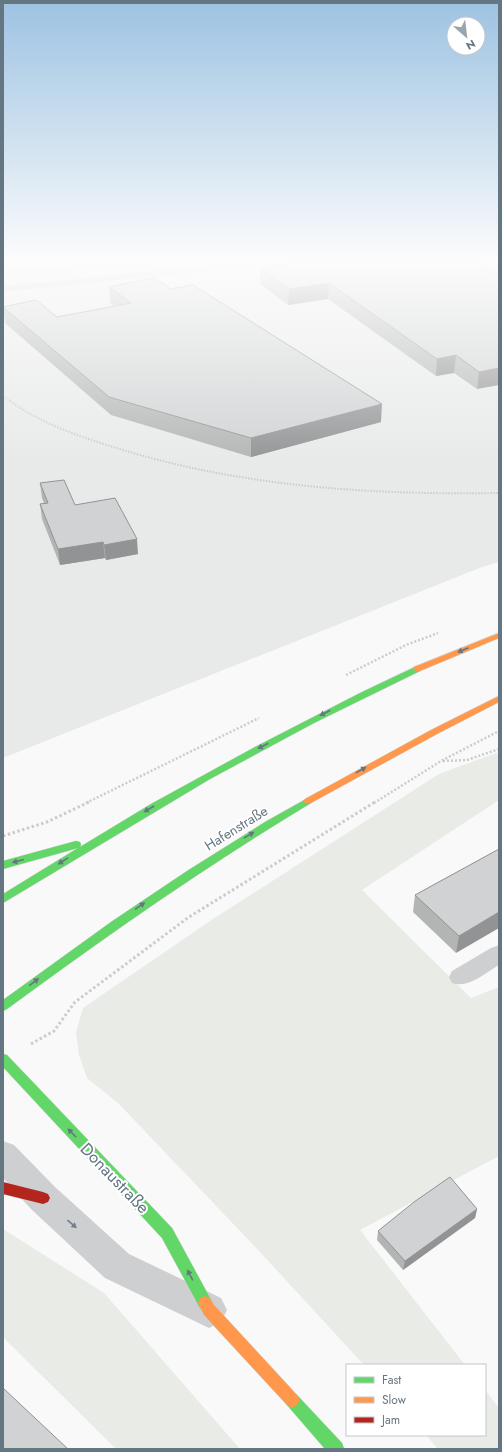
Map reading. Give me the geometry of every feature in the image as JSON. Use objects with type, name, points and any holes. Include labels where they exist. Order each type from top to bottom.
[{"type":"main road","points":[[3,899],[152,806],[297,727],[399,677],[499,635]]},
{"type":"main road","name":"Hafenstraße","points":[[3,1006],[127,915],[228,848],[379,760],[499,699]]},
{"type":"main road","points":[[3,865],[96,840]]},
{"type":"main road","name":"Donaustraße","points":[[4,1060],[167,1233],[208,1310],[336,1449]]},
{"type":"main road","points":[[3,1188],[43,1198]]},
{"type":"street","name":"Donaustraße","points":[[3,1155],[43,1198],[117,1266],[208,1310]]},
{"type":"lane","points":[[460,977],[499,954]]},
{"type":"path","points":[[3,396],[60,429],[137,455],[243,479],[348,492],[450,495],[499,493]]},
{"type":"path","points":[[4,1060],[54,1031],[75,1002],[189,917],[441,761],[499,731]]},
{"type":"path","points":[[441,761],[467,760],[499,749]]},
{"type":"shaded area","points":[[3,331],[499,331],[499,562],[482,567],[3,758]]},
{"type":"shaded area","points":[[499,752],[499,800],[362,890],[471,998],[499,987],[499,1156],[360,1230],[464,1364],[363,1364],[260,1252],[119,1104],[87,1078],[79,1055],[76,1032],[83,1008],[213,919],[439,774]]},
{"type":"shaded area","points":[[3,1229],[104,1293],[240,1449],[116,1449],[3,1337]]},
{"type":"shaded area","points":[[486,1391],[499,1408],[499,1449],[438,1449],[427,1436],[486,1436]]},
{"type":"building","points":[[31,331],[266,331],[382,404],[251,438],[109,397]]},
{"type":"building","points":[[397,331],[499,331],[499,368],[479,372],[456,355],[437,359]]},
{"type":"building","points":[[64,480],[75,505],[115,498],[137,539],[104,545],[103,542],[58,549],[40,504],[48,503],[40,483]]},
{"type":"building","points":[[499,849],[499,912],[459,936],[415,895]]},
{"type":"building","points":[[450,1177],[477,1209],[405,1261],[378,1231],[414,1202]]},
{"type":"building","points":[[3,1388],[68,1449],[3,1449]]},
{"type":"traffic: fast","points":[[3,899],[206,777],[310,721],[417,669]]},
{"type":"traffic: fast","points":[[3,1006],[152,899],[229,848],[308,801]]},
{"type":"traffic: fast","points":[[3,865],[76,845]]},
{"type":"traffic: fast","points":[[3,1059],[167,1233],[205,1303]]},
{"type":"traffic: fast","points":[[292,1400],[336,1449]]},
{"type":"traffic: slow","points":[[417,669],[499,635]]},
{"type":"traffic: slow","points":[[308,801],[434,732],[499,699]]},
{"type":"traffic: slow","points":[[205,1303],[209,1310],[292,1400]]},
{"type":"traffic: jam","points":[[3,1188],[43,1198]]}]
